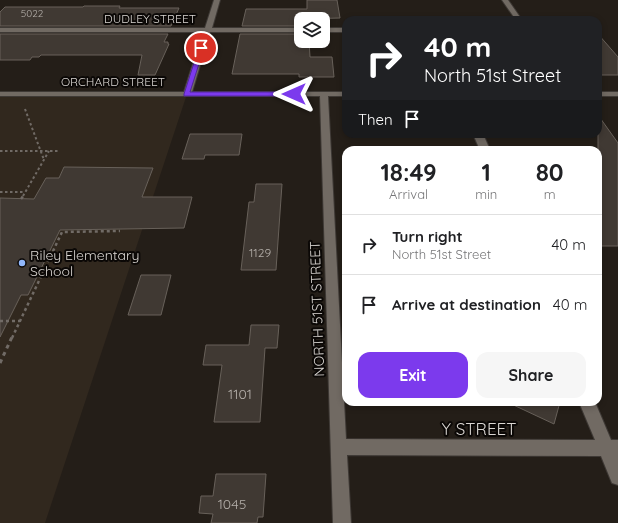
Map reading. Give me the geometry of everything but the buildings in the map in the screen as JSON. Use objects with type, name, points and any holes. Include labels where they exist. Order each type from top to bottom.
[{"type":"street","points":[[187,94],[216,0]]},
{"type":"street","points":[[505,0],[516,16]]},
{"type":"street","name":"DUDLEY STREET","points":[[0,30],[294,30]]},
{"type":"street","points":[[330,30],[342,30]]},
{"type":"street","name":"ORCHARD STREET","points":[[0,94],[342,94]]},
{"type":"street","name":"NORTH 51ST STREET","points":[[324,94],[342,523]]},
{"type":"street","points":[[602,94],[616,96]]},
{"type":"street","points":[[589,406],[612,448],[618,477]]},
{"type":"street","name":"Y STREET","points":[[339,447],[612,448]]},
{"type":"path","points":[[23,104],[44,160]]},
{"type":"path","points":[[0,151],[59,151]]},
{"type":"path","points":[[21,198],[49,151]]},
{"type":"path","points":[[0,192],[25,192]]},
{"type":"path","points":[[0,362],[62,232],[120,231]]},
{"type":"path","points":[[0,321],[20,321]]},
{"type":"shaded area","points":[[0,94],[187,94],[45,523],[0,523]]},
{"type":"place","name":"Riley Elementary School","points":[[22,263]]},
{"type":"route","points":[[201,48],[187,94],[294,94]]}]
